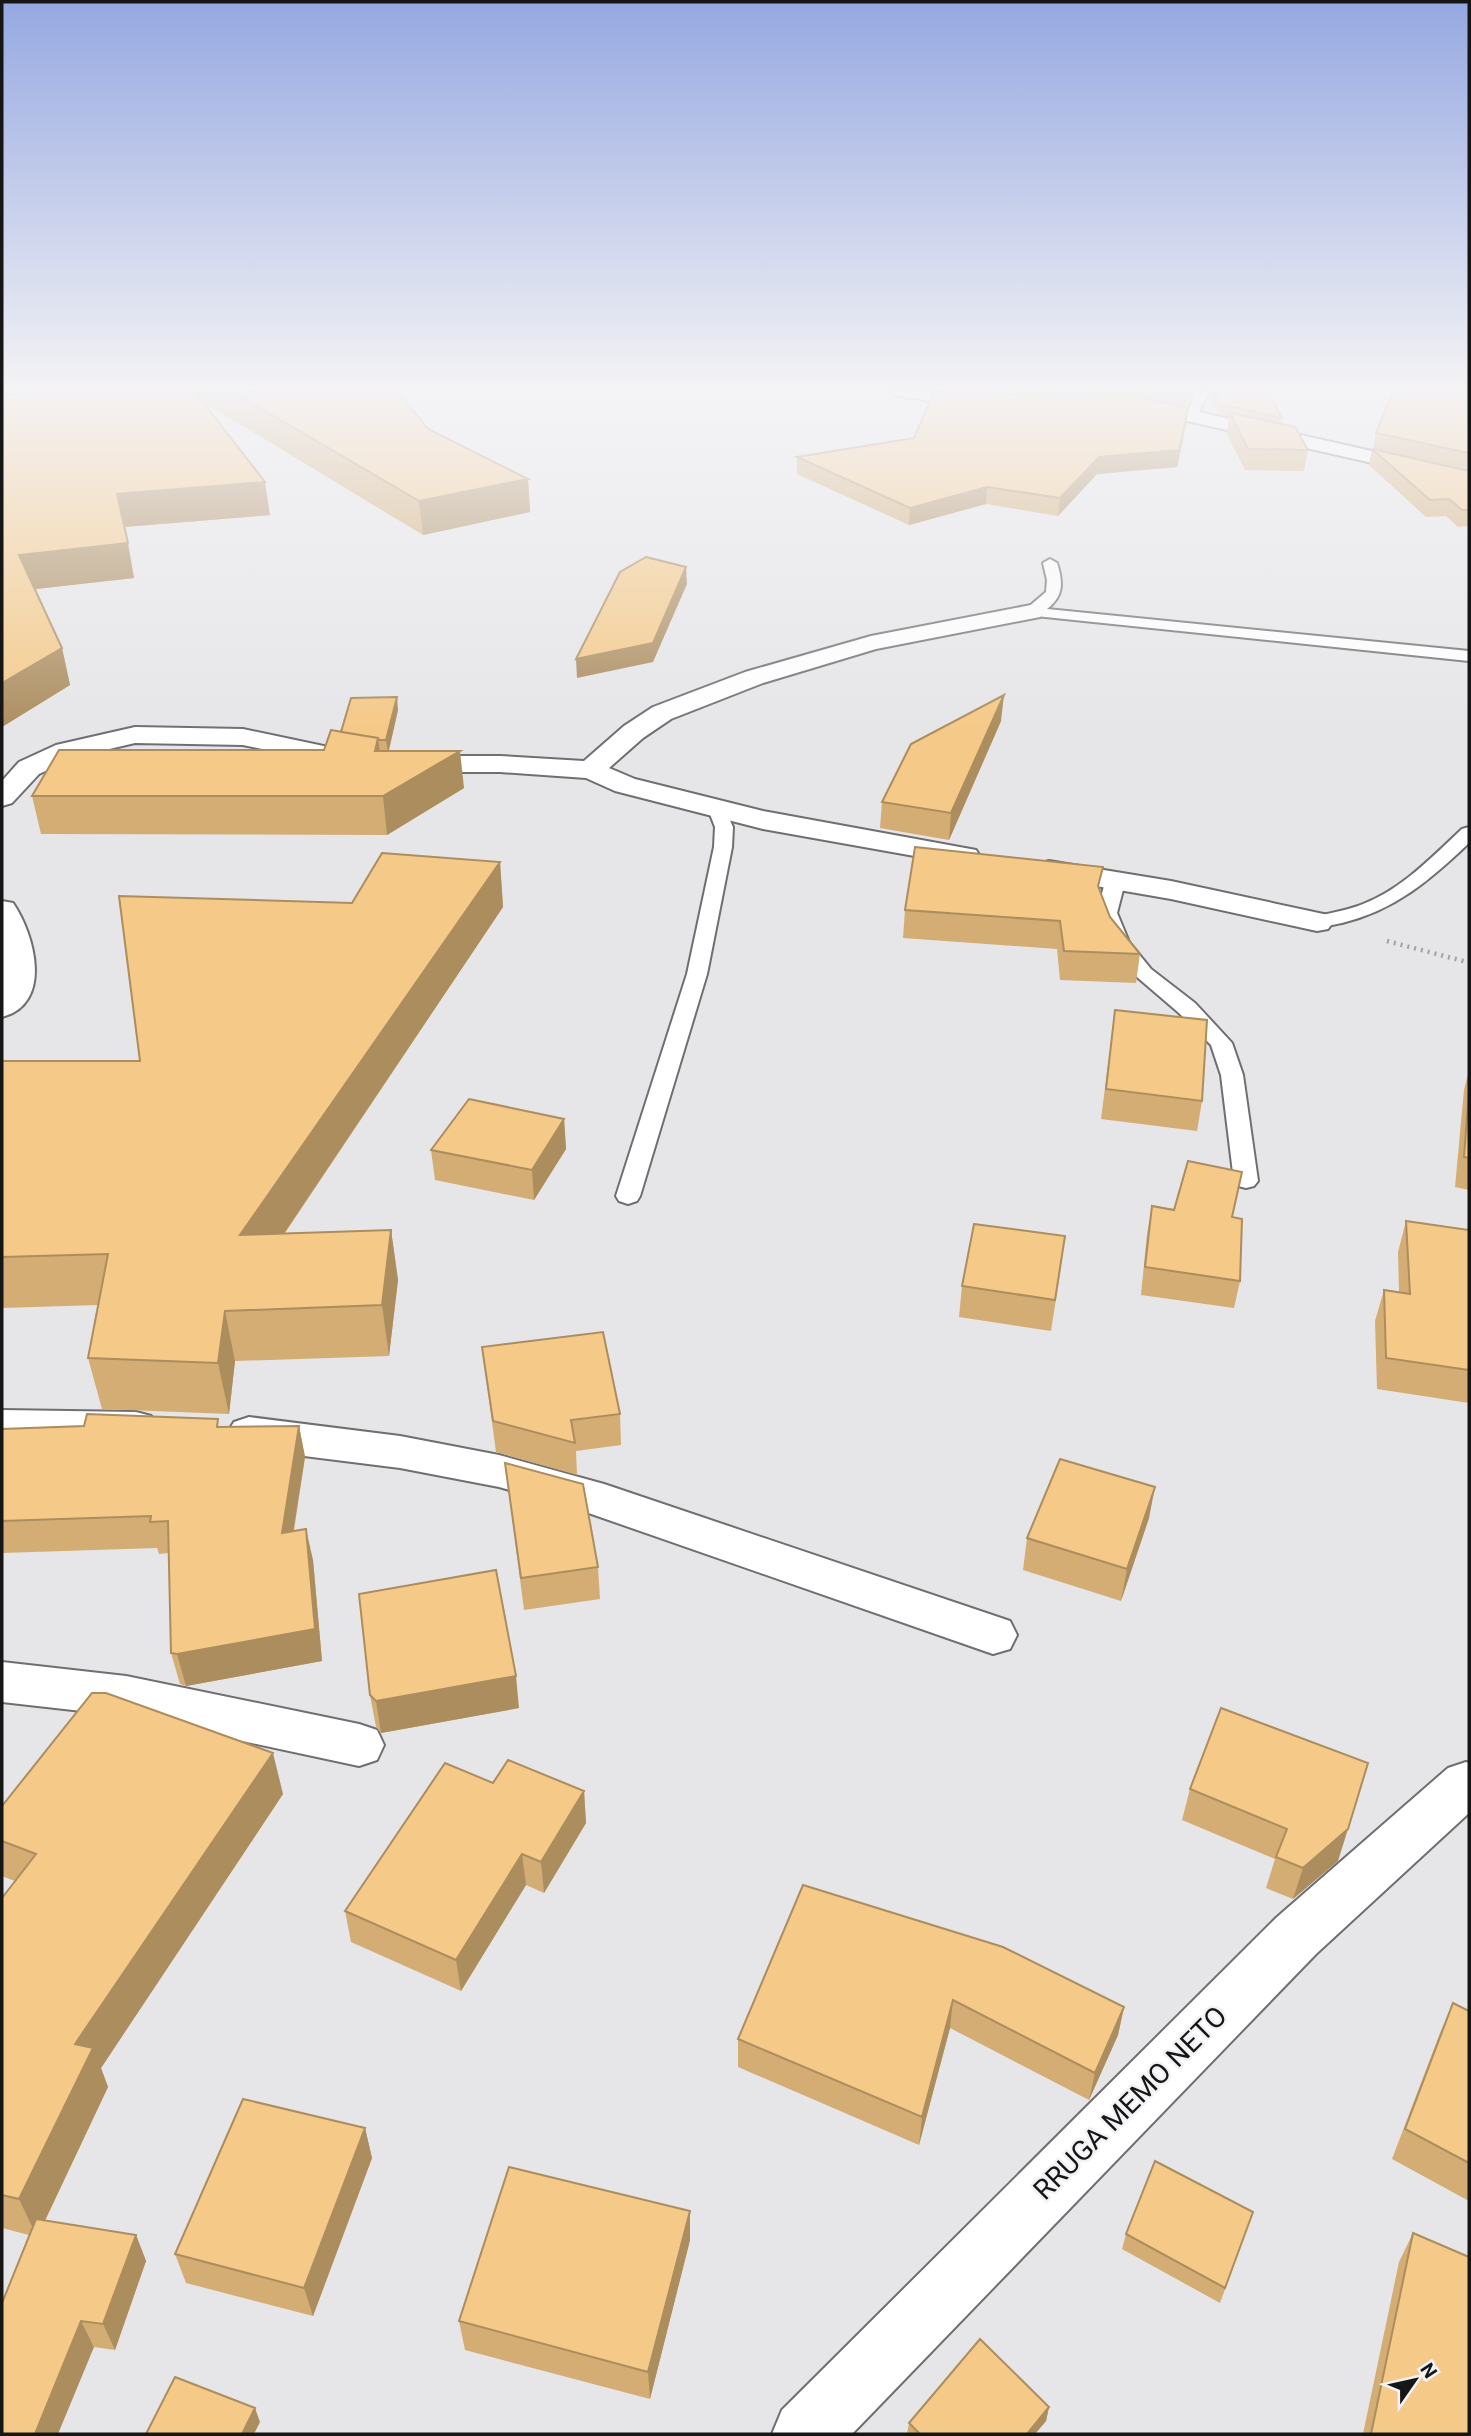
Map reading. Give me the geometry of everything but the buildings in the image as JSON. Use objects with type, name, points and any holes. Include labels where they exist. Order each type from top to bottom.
[{"type":"street","points":[[591,770],[622,741],[660,714],[745,680],[826,655],[924,631],[1031,612]]},
{"type":"street","points":[[2,797],[29,768],[41,762],[66,751],[135,735],[243,737],[371,764],[500,764],[591,770],[625,785],[717,809],[841,834],[1171,890],[1317,922]]},
{"type":"street","points":[[2,910],[17,948],[21,974],[10,1000],[2,1007]]},
{"type":"street","points":[[2,1425],[191,1430],[287,1436],[400,1452],[499,1471],[588,1496],[993,1635]]},
{"type":"street","points":[[2,1682],[126,1696],[359,1745]]},
{"type":"street","name":"RRUGA MEMO NETO","points":[[806,2434],[1296,1936],[1466,1784]]},
{"type":"lane","points":[[1031,612],[1045,605],[1057,582],[1050,563]]},
{"type":"lane","points":[[1031,612],[1469,656]]},
{"type":"lane","points":[[628,1196],[697,974],[723,846],[724,827],[717,809]]},
{"type":"lane","points":[[1317,922],[1357,913],[1381,904],[1420,878],[1469,833]]},
{"type":"lane","points":[[1115,881],[1107,913],[1119,944],[1144,973],[1188,1008],[1221,1043],[1232,1076],[1246,1181]]},
{"type":"path","points":[[1317,922],[1467,962]]}]
